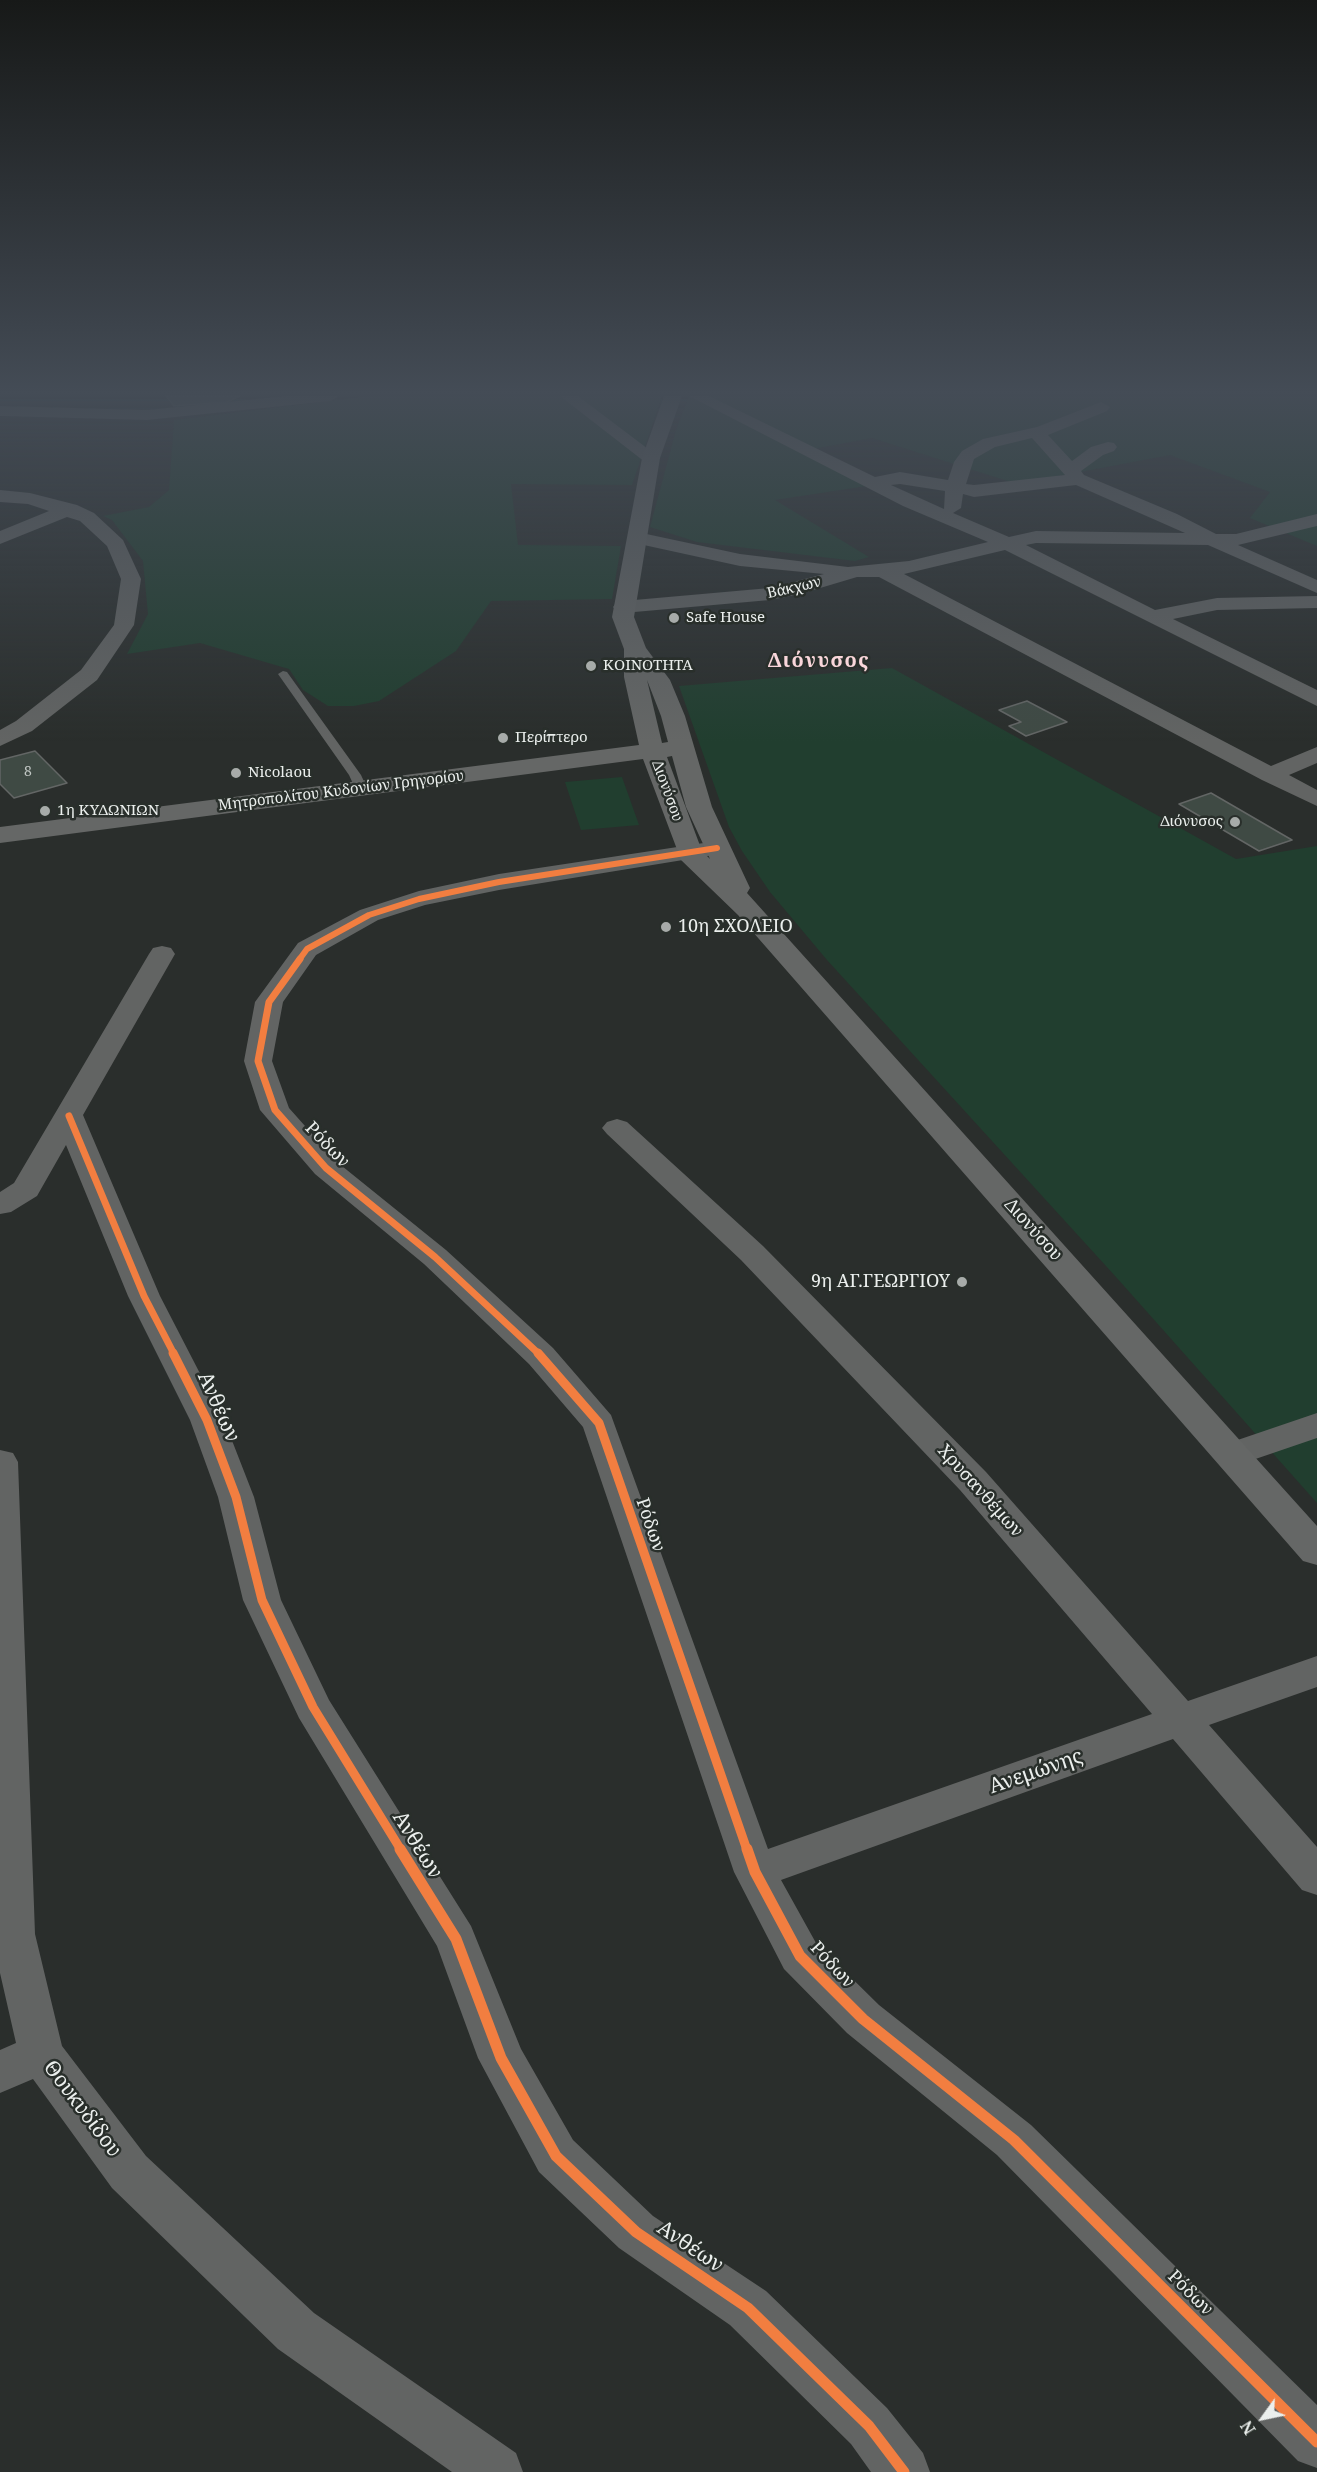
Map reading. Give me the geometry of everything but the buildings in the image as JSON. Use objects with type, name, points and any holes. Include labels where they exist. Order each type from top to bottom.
[{"type":"main road","name":"Διονύσου","points":[[642,511],[623,617],[635,649],[658,680],[680,742],[699,807],[703,851]]},
{"type":"main road","name":"Διονύσου","points":[[635,649],[634,677],[650,744],[703,851],[748,909],[1317,1551]]},
{"type":"main road","name":"Μητροπολίτου Κυδονίων Γρηγορίου","points":[[0,835],[358,782],[680,742]]},
{"type":"main road","name":"Μητροπολίτου Κυδονίων Γρηγορίου","points":[[0,822],[358,782]]},
{"type":"street","points":[[0,538],[64,511]]},
{"type":"street","points":[[0,739],[24,726],[89,675],[124,625],[131,579],[116,544],[87,517],[75,511]]},
{"type":"street","points":[[935,511],[1006,543],[1317,699]]},
{"type":"street","points":[[954,511],[958,522]]},
{"type":"street","points":[[1092,538],[1142,511]]},
{"type":"street","points":[[1155,511],[1317,587]]},
{"type":"street","name":"Βάκχων","points":[[623,607],[770,594],[793,590],[856,571],[883,571],[1036,537],[1214,540],[1251,538],[1317,520]]},
{"type":"street","points":[[637,538],[740,560],[856,571]]},
{"type":"street","points":[[883,571],[1317,799]]},
{"type":"street","points":[[1151,617],[1217,604],[1317,602]]},
{"type":"street","points":[[1270,775],[1317,754]]},
{"type":"street","name":"Ρόδων","points":[[703,851],[499,882],[419,898],[369,915],[307,949],[269,1002],[258,1061],[275,1110],[326,1168],[435,1257],[533,1348],[599,1423],[754,1872],[800,1956],[863,2019],[1014,2139],[1317,2442]]},
{"type":"street","points":[[0,1205],[26,1189],[162,954]]},
{"type":"street","name":"Ανθέων","points":[[69,1116],[144,1296],[207,1420],[236,1497],[262,1600],[313,1707],[456,1939],[501,2058],[556,2156],[636,2232],[748,2308],[869,2426],[904,2472]]},
{"type":"street","name":"Χρυσανθέμων","points":[[617,1128],[760,1261],[973,1481],[1317,1877]]},
{"type":"street","points":[[1232,1455],[1317,1425]]},
{"type":"street","name":"Θουκυδίδου","points":[[0,1462],[13,1934],[20,2063],[129,2172],[296,2331],[497,2472]]},
{"type":"street","name":"Ανεμώνης","points":[[754,1872],[1317,1671]]},
{"type":"lane","points":[[283,674],[358,782]]},
{"type":"green space","points":[[127,511],[514,511],[518,545],[621,546],[612,599],[491,601],[456,651],[379,701],[354,706],[328,706],[303,690],[289,669],[200,643],[127,654],[148,614],[143,561],[112,520],[103,516]]},
{"type":"green space","points":[[654,511],[794,511],[869,557],[855,561],[697,542],[650,527]]},
{"type":"green space","points":[[1255,511],[1317,511],[1317,546],[1250,518]]},
{"type":"green space","points":[[892,668],[1236,859],[1317,846],[1317,1503],[1116,1277],[827,960],[770,892],[742,851],[729,827],[679,686]]},
{"type":"green space","points":[[622,777],[639,825],[581,830],[565,782]]},
{"type":"cycle path","points":[[717,848],[499,882],[419,899],[369,915],[307,949],[269,1002],[258,1061],[275,1110],[326,1168],[435,1257],[541,1356],[599,1423],[755,1872],[800,1956],[863,2019],[1014,2140],[1317,2442]]},
{"type":"cycle path","points":[[69,1116],[144,1296],[207,1420],[236,1497],[262,1600],[313,1707],[456,1939],[501,2058],[556,2156],[636,2232],[748,2308],[869,2426],[904,2472]]},
{"type":"place","name":"Safe House","points":[[674,618]]},
{"type":"place","name":"ΚΟΙΝΟΤΗΤΑ","points":[[591,666]]},
{"type":"place","name":"Περίπτερο","points":[[503,738]]},
{"type":"place","name":"Nicolaou","points":[[236,773]]},
{"type":"place","name":"1η ΚΥΔΩΝΙΩΝ","points":[[45,811]]},
{"type":"place","name":"Διόνυσος","points":[[1235,822]]},
{"type":"place","name":"10η ΣΧΟΛΕΙΟ","points":[[666,927]]},
{"type":"place","name":"9η ΑΓ.ΓΕΩΡΓΙΟΥ","points":[[962,1282]]},
{"type":"district","name":"Διόνυσος","points":[[819,661]]}]
